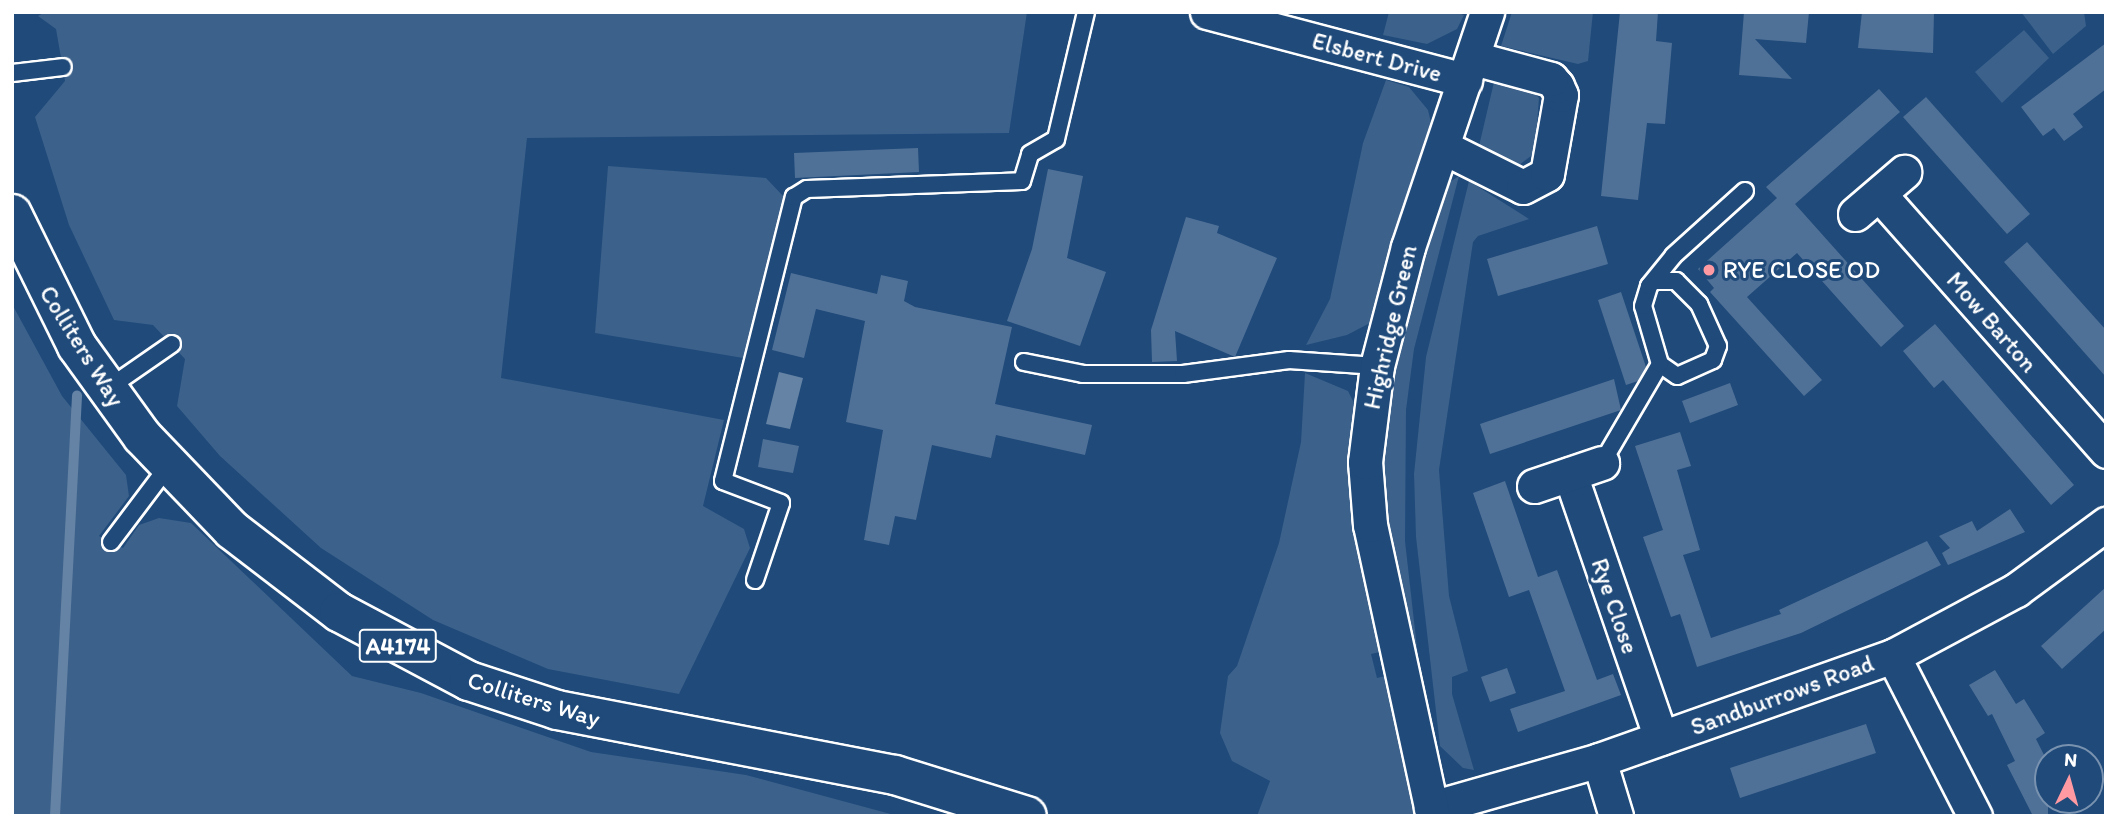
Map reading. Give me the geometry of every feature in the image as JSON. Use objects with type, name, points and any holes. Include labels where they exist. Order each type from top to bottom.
[{"type":"highway","name":"Colliters Way","points":[[12,214],[54,306],[105,390],[169,465],[232,530],[338,612],[469,681],[611,723],[832,761],[967,794],[1027,816]]},
{"type":"street","name":"Elsbert Drive","points":[[1207,12],[1557,86],[1561,95],[1547,174],[1523,187],[1443,147]]},
{"type":"street","name":"Highridge Green","points":[[1432,812],[1370,525],[1365,462],[1377,366],[1408,247],[1487,12]]},
{"type":"street","name":"Mow Barton","points":[[1904,172],[1867,204],[2106,451]]},
{"type":"street","points":[[1534,486],[1602,463]]},
{"type":"street","name":"Rye Close","points":[[1570,474],[1661,738]]},
{"type":"street","name":"Sandburrows Road","points":[[1432,812],[1599,760],[1893,656],[2016,590],[2106,524]]},
{"type":"street","points":[[1893,656],[1975,816]]},
{"type":"street","points":[[1599,760],[1616,816]]},
{"type":"lane","points":[[755,580],[781,503],[723,481],[794,197],[807,189],[1022,181],[1030,154],[1056,139],[1086,12]]},
{"type":"lane","points":[[12,73],[63,67]]},
{"type":"lane","points":[[1656,281],[1676,281],[1699,304],[1718,346],[1713,360],[1677,376],[1660,364],[1643,306],[1656,281],[1673,256],[1745,191]]},
{"type":"lane","points":[[105,390],[172,344]]},
{"type":"lane","points":[[1024,362],[1083,374],[1184,374],[1289,360],[1377,366]]},
{"type":"lane","points":[[1602,463],[1660,364]]},
{"type":"lane","points":[[111,542],[169,465]]},
{"type":"shaded area","points":[[45,12],[1027,12],[1009,133],[527,138],[501,378],[724,420],[703,506],[744,529],[750,548],[679,694],[548,669],[433,620],[321,548],[220,456],[177,406],[185,359],[153,325],[114,320],[69,225],[35,117],[65,81],[56,29],[38,16]]},
{"type":"shaded area","points":[[1389,12],[1455,12],[1464,15],[1457,29],[1427,44],[1383,35]]},
{"type":"shaded area","points":[[1512,12],[1593,12],[1588,61],[1578,64],[1501,46]]},
{"type":"shaded area","points":[[2021,12],[2084,12],[2086,26],[2053,54]]},
{"type":"shaded area","points":[[2024,30],[2049,58],[2002,103],[1975,72]]},
{"type":"shaded area","points":[[1386,80],[1409,87],[1428,110],[1432,127],[1370,323],[1347,335],[1306,345],[1330,299],[1363,143]]},
{"type":"shaded area","points":[[1494,82],[1532,90],[1539,98],[1535,153],[1519,165],[1479,146]]},
{"type":"shaded area","points":[[608,166],[766,178],[784,197],[743,358],[595,333]]},
{"type":"shaded area","points":[[1459,176],[1414,349],[1406,410],[1405,541],[1421,683],[1384,520],[1382,418],[1405,308],[1445,185]]},
{"type":"shaded area","points":[[1469,181],[1529,219],[1478,236],[1473,242],[1439,470],[1449,596],[1468,671],[1452,677],[1452,694],[1474,770],[1463,768],[1440,746],[1416,537],[1414,474],[1426,357]]},
{"type":"shaded area","points":[[12,304],[62,396],[126,475],[129,496],[99,536],[123,548],[139,525],[159,518],[191,523],[352,676],[421,693],[591,752],[746,775],[898,816],[12,816]]},
{"type":"shaded area","points":[[779,372],[803,378],[790,429],[766,424]]},
{"type":"shaded area","points":[[1305,373],[1348,391],[1354,403],[1350,448],[1357,544],[1380,652],[1371,654],[1377,678],[1385,676],[1414,816],[1257,816],[1270,781],[1232,761],[1220,733],[1228,676],[1237,666],[1279,543],[1301,442]]},
{"type":"building","points":[[1620,12],[1658,12],[1656,41],[1672,43],[1665,124],[1647,123],[1638,200],[1601,196]]},
{"type":"building","points":[[1744,12],[1809,12],[1806,43],[1755,39],[1792,79],[1739,75]]},
{"type":"building","points":[[1862,12],[1934,12],[1933,53],[1858,48]]},
{"type":"building","points":[[2106,43],[2106,89],[2073,114],[2083,127],[2064,141],[2054,128],[2043,136],[2021,107]]},
{"type":"building","points":[[1879,89],[1900,112],[1795,204],[1904,326],[1881,347],[1797,253],[1747,297],[1822,380],[1804,396],[1710,292],[1714,288],[1698,269],[1777,198],[1766,187]]},
{"type":"building","points":[[1926,97],[2030,214],[2007,234],[1903,117]]},
{"type":"building","points":[[918,148],[919,172],[795,178],[794,153]]},
{"type":"building","points":[[1048,169],[1083,176],[1067,258],[1106,272],[1080,346],[1007,321],[1032,249]]},
{"type":"building","points":[[1186,217],[1219,226],[1217,233],[1277,258],[1235,357],[1175,331],[1177,361],[1152,362],[1151,330]]},
{"type":"building","points":[[1597,226],[1608,264],[1498,296],[1487,259]]},
{"type":"building","points":[[2027,242],[2106,330],[2106,377],[2004,262]]},
{"type":"building","points":[[791,273],[877,294],[881,275],[908,281],[904,301],[915,307],[1012,327],[995,404],[1092,425],[1085,455],[996,435],[991,458],[932,445],[916,520],[895,516],[889,545],[864,540],[883,430],[846,422],[865,321],[816,309],[804,358],[772,350]]},
{"type":"building","points":[[1621,292],[1646,367],[1638,381],[1626,385],[1598,300]]},
{"type":"building","points":[[1935,324],[2074,485],[2051,505],[1943,380],[1934,388],[1903,351]]},
{"type":"building","points":[[1614,379],[1621,410],[1490,454],[1480,424]]},
{"type":"building","points":[[1730,383],[1738,405],[1690,423],[1682,401]]},
{"type":"building","points":[[1680,432],[1691,466],[1677,470],[1700,550],[1683,555],[1711,638],[1781,614],[1779,610],[1927,541],[1941,565],[1801,633],[1697,667],[1680,614],[1671,617],[1643,537],[1663,530],[1635,446]]},
{"type":"building","points":[[763,439],[799,446],[793,473],[758,467]]},
{"type":"building","points":[[1505,481],[1538,577],[1557,570],[1597,680],[1613,674],[1621,695],[1518,732],[1510,709],[1565,691],[1529,590],[1509,597],[1473,493]]},
{"type":"building","points":[[2010,509],[2025,532],[1948,565],[1942,553],[1950,548],[1939,536],[1972,521],[1977,531]]},
{"type":"building","points":[[2106,587],[2106,629],[2062,669],[2041,646]]},
{"type":"building","points":[[1507,668],[1516,693],[1490,702],[1481,677]]},
{"type":"building","points":[[1995,670],[2016,704],[2024,699],[2045,733],[2036,739],[2038,744],[2034,744],[2034,814],[2048,816],[2033,816],[2007,765],[2015,761],[1992,714],[1988,716],[1969,685]]},
{"type":"building","points":[[1866,724],[1876,753],[1740,798],[1730,768]]},
{"type":"waterway","points":[[55,816],[77,396]]},
{"type":"place","name":"RYE CLOSE OD","points":[[1709,270]]}]
